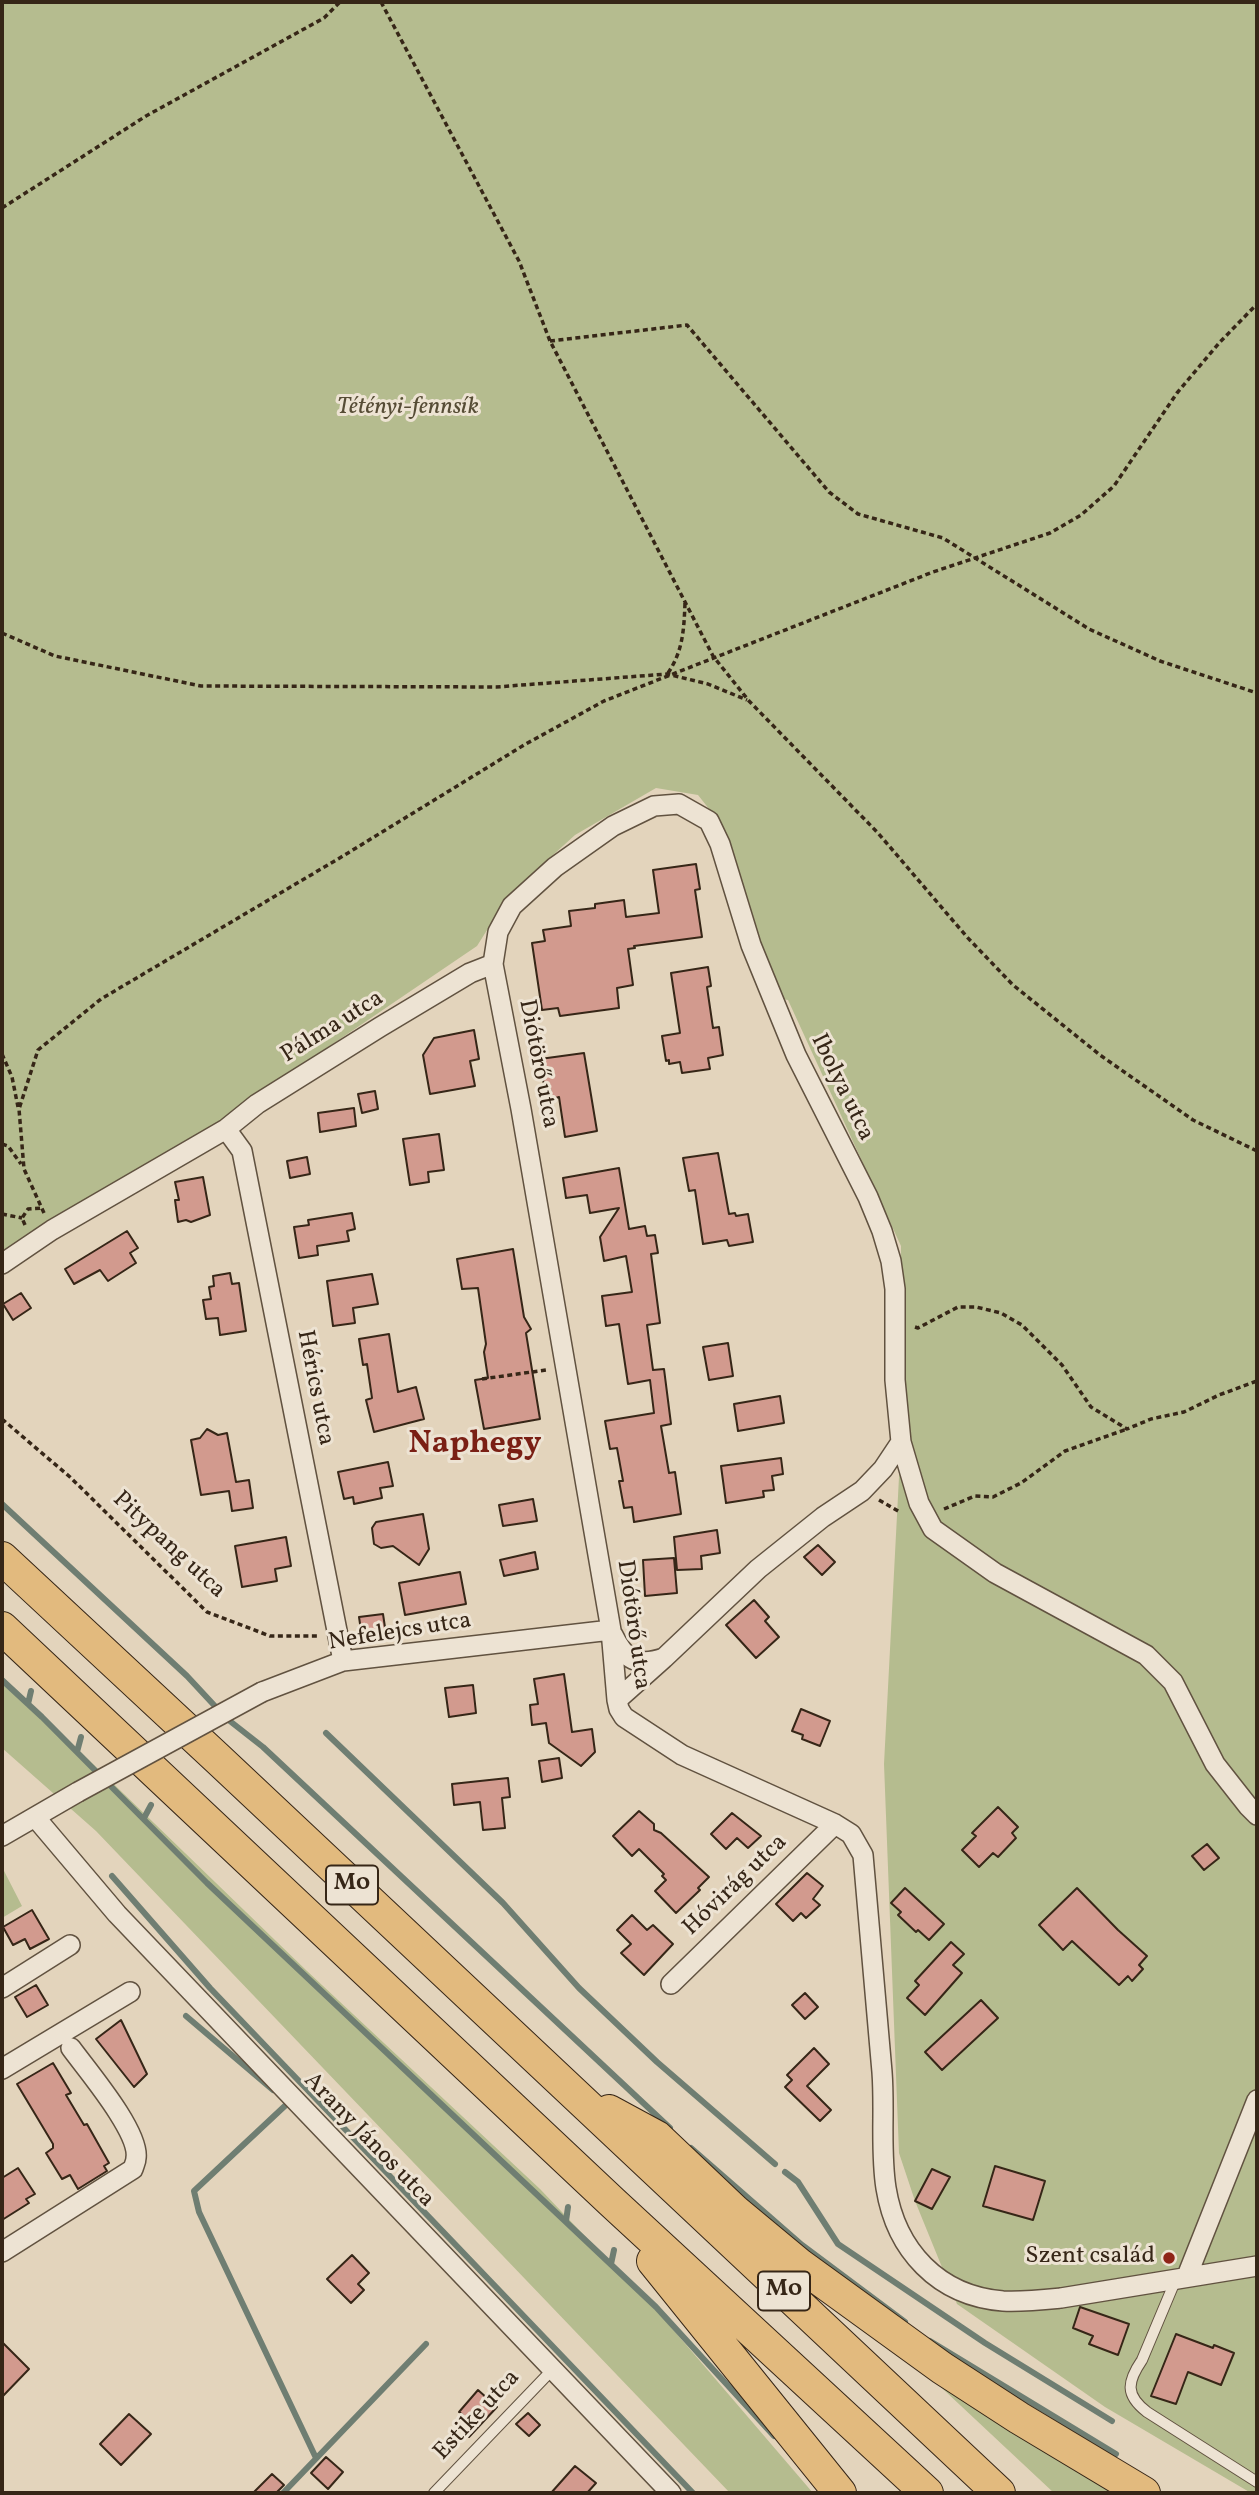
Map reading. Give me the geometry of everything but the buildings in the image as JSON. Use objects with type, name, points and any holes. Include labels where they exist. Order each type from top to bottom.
[{"type":"highway","name":"M0","points":[[2,1558],[999,2493]]},
{"type":"highway","name":"M0","points":[[2,1628],[927,2493]]},
{"type":"highway","points":[[568,2089],[657,2137],[735,2210],[800,2264],[942,2368],[1031,2426],[1144,2493]]},
{"type":"highway","points":[[578,2168],[840,2493]]},
{"type":"street","name":"Ibolya utca","points":[[492,964],[498,932],[512,906],[555,867],[613,825],[654,806],[679,804],[709,821],[720,844],[751,945],[791,1042],[868,1197],[882,1231],[893,1275],[896,1322],[895,1380],[901,1442],[919,1503],[929,1522]]},
{"type":"street","name":"Pálma utca","points":[[2,1264],[52,1230],[226,1129],[257,1104],[380,1027],[492,964]]},
{"type":"street","name":"Diótörő utca","points":[[492,964],[521,1109],[611,1630],[619,1709],[632,1724],[682,1755],[835,1824],[859,1843],[863,1855],[883,2076],[883,2156],[886,2189],[893,2218],[903,2241],[917,2260],[950,2285],[1000,2301],[1031,2301],[1257,2266]]},
{"type":"street","name":"Hérics utca","points":[[226,1129],[242,1151],[343,1661]]},
{"type":"street","points":[[617,1700],[758,1569],[862,1491],[883,1469],[901,1442]]},
{"type":"street","points":[[929,1522],[995,1573],[1146,1656],[1173,1682],[1215,1764],[1257,1815]]},
{"type":"street","points":[[611,1630],[621,1653],[638,1662],[664,1658]]},
{"type":"street","name":"Nefelejcs utca","points":[[2,1836],[262,1692],[343,1661],[611,1630]]},
{"type":"street","name":"Arany János utca","points":[[35,1817],[117,1914],[671,2493]]},
{"type":"street","name":"Hóvirág utca","points":[[671,1983],[835,1824]]},
{"type":"street","points":[[2,1988],[70,1945]]},
{"type":"street","points":[[2,2069],[130,1992]]},
{"type":"street","points":[[2,2252],[133,2168],[137,2156],[131,2135],[109,2098],[71,2048]]},
{"type":"street","points":[[1182,2277],[1257,2100]]},
{"type":"lane","points":[[1182,2277],[1134,2372],[1129,2390],[1134,2403],[1257,2482]]},
{"type":"lane","name":"Estike utca","points":[[434,2493],[552,2369]]},
{"type":"path","points":[[2,208],[146,116],[324,18],[340,2]]},
{"type":"path","points":[[381,2],[519,261],[550,341],[713,656],[749,701],[878,833],[967,937],[1013,985],[1100,1055],[1194,1120],[1257,1151]]},
{"type":"path","points":[[19,1109],[38,1050],[101,999],[524,745],[604,701],[667,674],[933,572],[1050,533],[1081,515],[1114,486],[1177,393],[1220,342],[1257,304]]},
{"type":"path","points":[[550,341],[687,325],[829,492],[858,514],[943,538],[1089,629],[1160,661],[1257,693]]},
{"type":"path","points":[[667,674],[676,661],[681,646],[685,601]]},
{"type":"path","points":[[2,633],[55,656],[201,686],[496,687],[667,674],[708,684],[749,701]]},
{"type":"path","points":[[2,1054],[12,1077],[19,1109],[24,1169]]},
{"type":"path","points":[[2,1144],[17,1155],[52,1230]]},
{"type":"path","points":[[2,1214],[22,1217]]},
{"type":"path","points":[[896,1322],[918,1328],[958,1307],[976,1307],[1001,1313],[1022,1325],[1046,1348],[1062,1365],[1091,1407],[1127,1429]]},
{"type":"path","points":[[482,1379],[564,1368]]},
{"type":"path","points":[[862,1491],[929,1522],[975,1496],[993,1497],[1021,1483],[1065,1451],[1151,1419],[1184,1412],[1257,1381]]},
{"type":"path","name":"Pitypang utca","points":[[2,1419],[70,1476],[207,1612],[270,1636],[338,1636]]},
{"type":"green space","name":"Tétényi-fennsík","points":[[2,2],[1257,2],[1257,2493],[1251,2493],[1105,2407],[957,2304],[915,2201],[899,2153],[884,1764],[899,1477],[901,1246],[788,1000],[782,999],[744,897],[721,824],[698,795],[656,788],[575,835],[509,895],[477,946],[203,1132],[2,1255]]},
{"type":"green space","points":[[2,1676],[307,1971],[540,2189],[664,2319],[813,2493],[730,2493],[96,1831],[2,1748]]},
{"type":"green space","points":[[2,1867],[22,1906],[2,1918]]},
{"type":"green space","points":[[929,2376],[1114,2493],[1054,2493]]},
{"type":"waterway","points":[[2,1504],[187,1676],[226,1718],[263,1747],[670,2128]]},
{"type":"waterway","points":[[2,1680],[207,1883],[656,2307],[774,2436]]},
{"type":"waterway","points":[[28,1704],[31,1691]]},
{"type":"waterway","points":[[326,1733],[503,1903],[579,1988],[657,2062],[775,2164]]},
{"type":"waterway","points":[[77,1752],[81,1737]]},
{"type":"waterway","points":[[144,1818],[151,1805]]},
{"type":"waterway","points":[[112,1876],[210,1988],[693,2493]]},
{"type":"waterway","points":[[186,2016],[273,2090]]},
{"type":"waterway","points":[[284,2099],[288,2103],[194,2191],[199,2212],[316,2458]]},
{"type":"waterway","points":[[691,2148],[802,2245],[905,2322]]},
{"type":"waterway","points":[[785,2172],[798,2182],[838,2244],[985,2343],[1112,2421]]},
{"type":"waterway","points":[[566,2221],[568,2207]]},
{"type":"waterway","points":[[611,2264],[614,2250]]},
{"type":"waterway","points":[[930,2341],[1116,2454]]},
{"type":"waterway","points":[[283,2493],[426,2344]]},
{"type":"place","name":"Szent család","points":[[1169,2258]]},
{"type":"district","name":"Naphegy","points":[[475,1446]]}]
